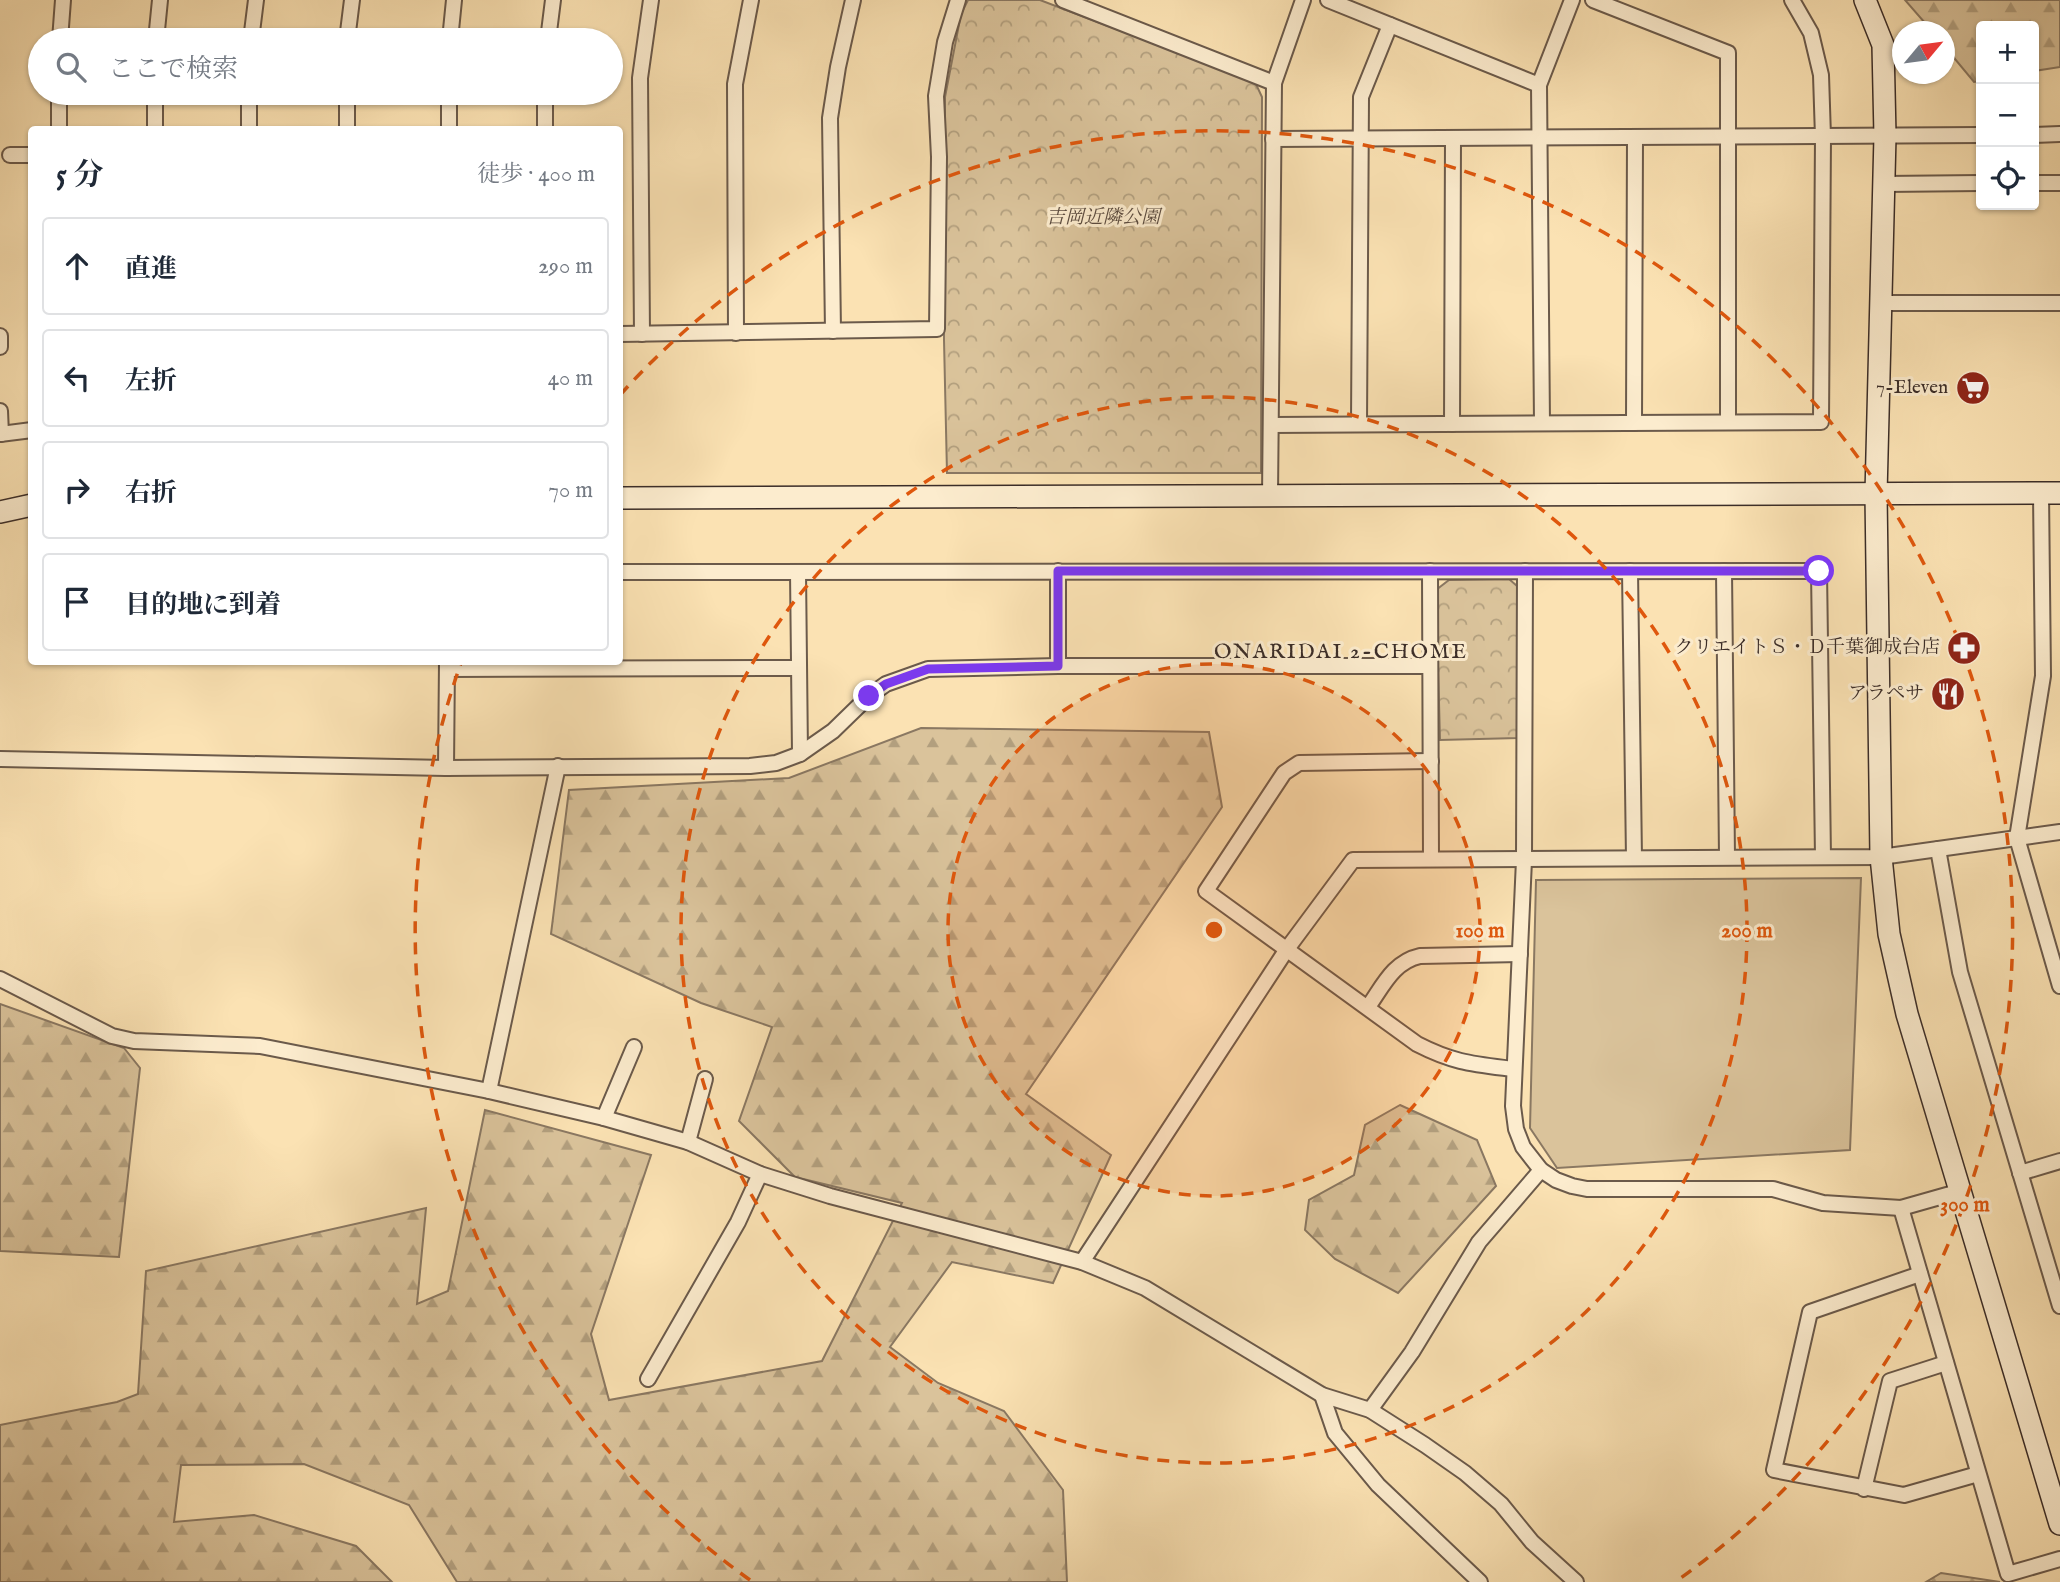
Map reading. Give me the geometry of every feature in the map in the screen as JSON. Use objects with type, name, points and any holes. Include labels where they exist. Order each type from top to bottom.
[{"type":"street","points":[[61,28],[63,0]]},
{"type":"street","points":[[157,28],[160,0]]},
{"type":"street","points":[[252,28],[256,0]]},
{"type":"street","points":[[348,28],[352,0]]},
{"type":"street","points":[[451,28],[454,0]]},
{"type":"street","points":[[550,28],[553,0]]},
{"type":"street","points":[[642,334],[640,78],[651,0]]},
{"type":"street","points":[[736,333],[735,84],[751,0]]},
{"type":"street","points":[[833,331],[830,118],[853,0]]},
{"type":"street","points":[[623,334],[937,329],[939,158],[936,96],[945,42],[958,0]]},
{"type":"street","points":[[1063,0],[1274,83]]},
{"type":"street","points":[[1270,496],[1274,83],[1303,0]]},
{"type":"street","points":[[1328,0],[1539,85]]},
{"type":"street","points":[[1542,423],[1539,85],[1572,0]]},
{"type":"street","points":[[1593,0],[1728,53],[1728,422]]},
{"type":"street","points":[[1271,425],[1821,422],[1821,75],[1811,33],[1792,0]]},
{"type":"street","points":[[1865,0],[1883,45],[1885,136],[1876,494],[1881,857],[1889,934],[1907,1014],[2060,1524]]},
{"type":"street","points":[[1359,424],[1361,97],[1390,25]]},
{"type":"street","points":[[59,105],[59,126]]},
{"type":"street","points":[[155,105],[155,126]]},
{"type":"street","points":[[249,105],[249,126]]},
{"type":"street","points":[[347,105],[347,126]]},
{"type":"street","points":[[449,105],[449,126]]},
{"type":"street","points":[[545,105],[545,126]]},
{"type":"street","points":[[2039,135],[2060,134]]},
{"type":"street","points":[[1273,139],[1976,135]]},
{"type":"street","points":[[1452,138],[1452,424]]},
{"type":"street","points":[[1634,423],[1635,138]]},
{"type":"street","points":[[10,155],[28,155]]},
{"type":"street","points":[[1884,184],[1976,183]]},
{"type":"street","points":[[2039,183],[2060,183]]},
{"type":"street","points":[[1881,303],[2060,303]]},
{"type":"street","points":[[0,336],[0,347]]},
{"type":"street","points":[[0,411],[0,434],[28,430]]},
{"type":"street","points":[[623,498],[2051,493],[2043,676],[2017,838],[2060,986]]},
{"type":"street","points":[[0,512],[28,506]]},
{"type":"street","points":[[1058,571],[1058,666]]},
{"type":"street","points":[[1430,571],[1431,859]]},
{"type":"street","points":[[1525,571],[1524,860],[1513,1069],[1513,1106],[1516,1129],[1523,1147],[1541,1170],[1556,1180],[1587,1189],[1773,1189],[1823,1203],[1901,1208],[1961,1191]]},
{"type":"street","points":[[1630,571],[1634,858]]},
{"type":"street","points":[[1724,571],[1727,858]]},
{"type":"street","points":[[623,572],[1819,571],[1823,857]]},
{"type":"street","points":[[798,572],[800,754]]},
{"type":"street","points":[[446,768],[447,665],[799,668]]},
{"type":"street","points":[[0,760],[446,768],[750,766],[776,763],[800,754],[833,731],[869,696],[886,684],[909,674],[941,668],[1430,666]]},
{"type":"street","points":[[1431,761],[1299,763],[1284,773],[1206,891],[1417,1044],[1461,1063],[1513,1069]]},
{"type":"street","points":[[488,1091],[558,766]]},
{"type":"street","points":[[1082,1262],[1287,949],[1353,860],[1881,857],[2060,832]]},
{"type":"street","points":[[1938,849],[1960,972],[2060,1306]]},
{"type":"street","points":[[1368,1007],[1395,967],[1408,959],[1420,956],[1520,954]]},
{"type":"street","points":[[0,979],[111,1036],[134,1041],[260,1046],[488,1091],[604,1118],[688,1142],[760,1174],[830,1196],[1082,1262],[1145,1288],[1322,1395],[1370,1410],[1425,1445],[1501,1504],[1532,1542],[1576,1582]]},
{"type":"street","points":[[604,1118],[634,1047]]},
{"type":"street","points":[[688,1142],[705,1079]]},
{"type":"street","points":[[2020,1173],[2060,1161]]},
{"type":"street","points":[[1370,1410],[1412,1352],[1479,1242],[1541,1170]]},
{"type":"street","points":[[648,1379],[738,1222],[760,1174]]},
{"type":"street","points":[[1901,1208],[2008,1574],[2060,1559]]},
{"type":"street","points":[[1920,1274],[1810,1312],[1774,1470],[1904,1495],[1978,1474]]},
{"type":"street","points":[[1864,1489],[1890,1381],[1946,1363]]},
{"type":"street","points":[[1322,1395],[1335,1433],[1378,1485],[1480,1582]]},
{"type":"green space","name":"吉岡近隣公園","points":[[968,0],[1040,0],[1255,82],[1262,97],[1261,473],[947,473],[944,340],[945,97],[961,14]]},
{"type":"green space","points":[[1905,0],[2060,0],[2060,67],[2039,70],[2039,21],[1976,21],[1974,82],[1955,59],[1955,21],[1923,21]]},
{"type":"green space","points":[[1509,579],[1517,586],[1518,738],[1440,740],[1436,590],[1449,580]]},
{"type":"green space","points":[[921,728],[1209,732],[1222,807],[1026,1094],[1111,1155],[1053,1283],[952,1262],[890,1347],[938,1383],[1004,1411],[1063,1490],[1067,1582],[457,1582],[409,1505],[304,1464],[181,1465],[174,1522],[254,1515],[356,1546],[392,1582],[0,1582],[0,1425],[117,1402],[138,1394],[146,1271],[426,1208],[417,1304],[448,1291],[485,1110],[651,1155],[591,1334],[609,1400],[822,1361],[902,1203],[795,1177],[739,1121],[772,1027],[701,1003],[551,934],[569,790],[789,778]]},
{"type":"green space","points":[[1861,878],[1850,1150],[1557,1168],[1530,1128],[1536,880]]},
{"type":"green space","points":[[0,1004],[124,1048],[140,1068],[119,1257],[0,1251]]},
{"type":"green space","points":[[1400,1105],[1477,1140],[1496,1186],[1398,1293],[1335,1259],[1305,1230],[1309,1200],[1354,1175],[1365,1125]]},
{"type":"green space","points":[[1941,1573],[2000,1582],[1926,1582]]},
{"type":"place","name":"7-Eleven","points":[[1973,388]]},
{"type":"place","name":"クリエイトＳ・Ｄ千葉御成台店","points":[[1964,648]]},
{"type":"place","name":"アラペサ","points":[[1948,694]]},
{"type":"district","name":"ONARIDAI 2-CHOME","points":[[1341,652]]},
{"type":"route","points":[[869,696],[886,684],[928,669],[1058,666],[1058,571],[1819,571]]}]
